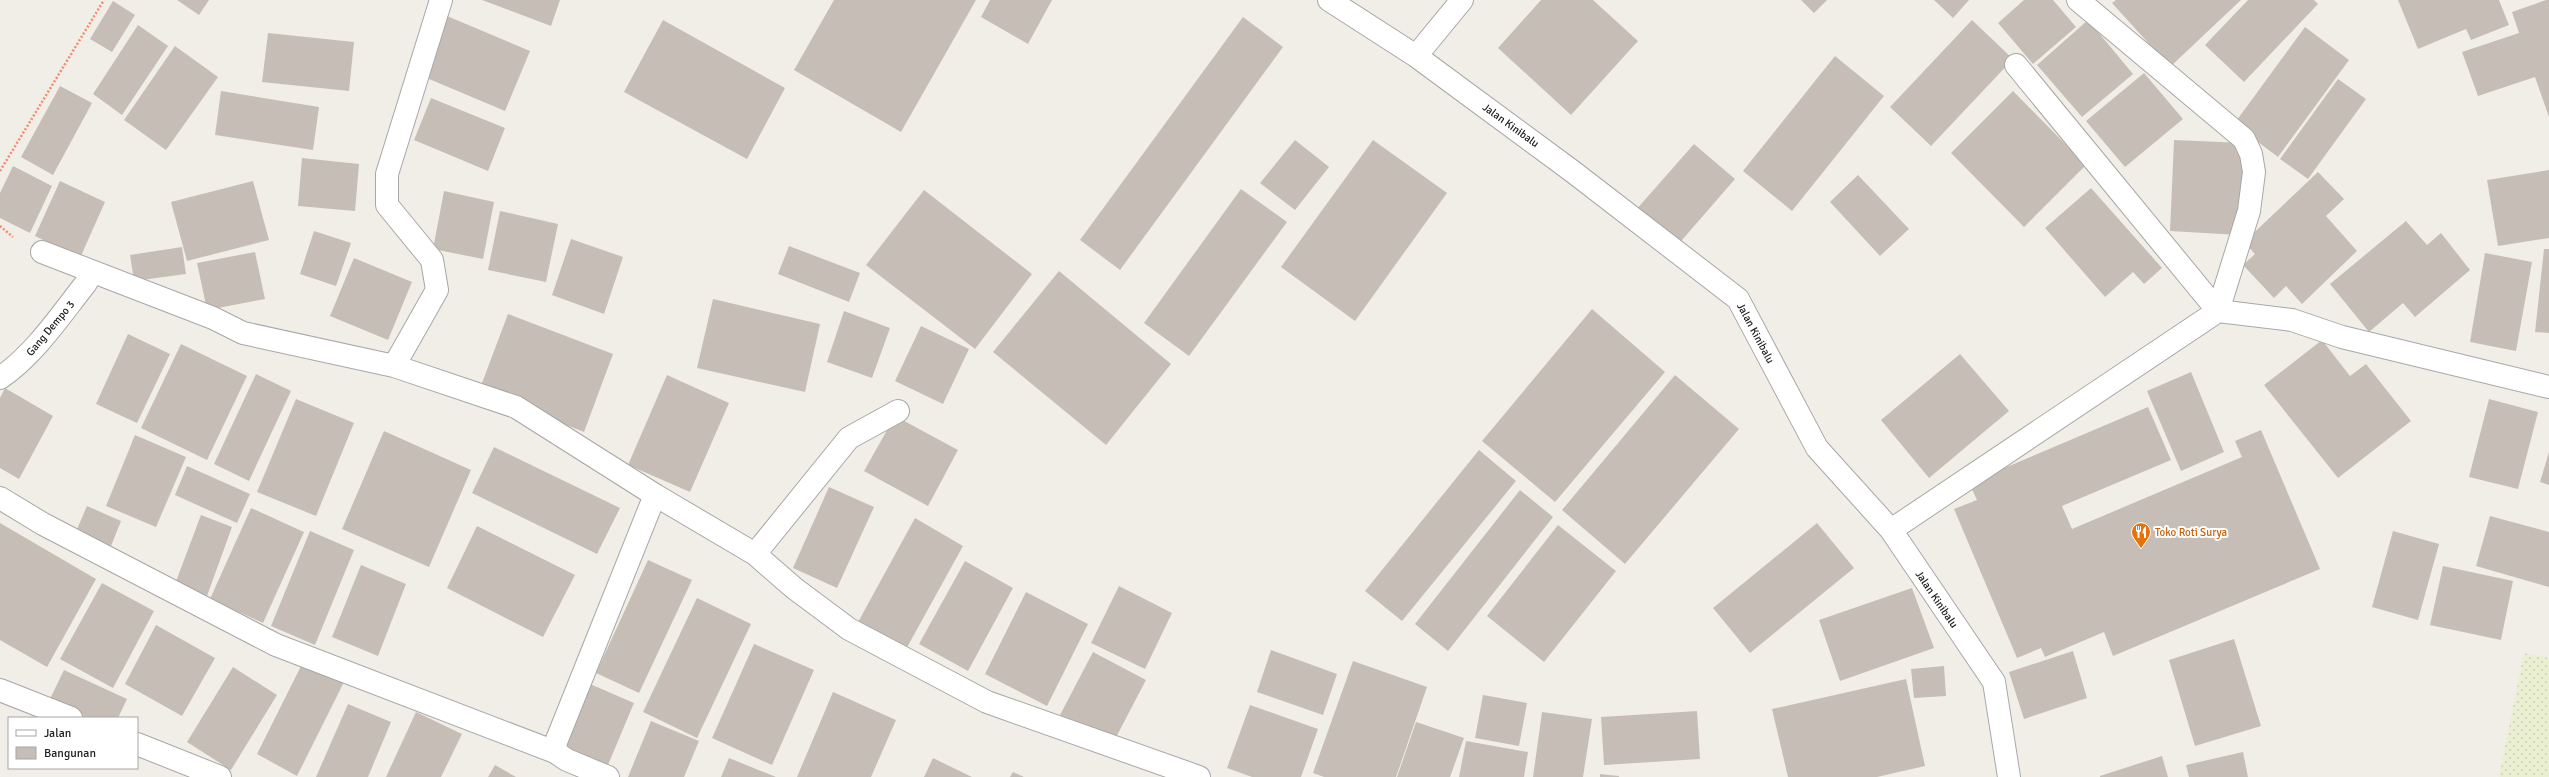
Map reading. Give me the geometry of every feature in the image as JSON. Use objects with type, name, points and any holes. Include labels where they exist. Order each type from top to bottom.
[{"type":"street","points":[[394,366],[437,290],[432,260],[387,205],[387,174],[441,0]]},
{"type":"street","name":"Jalan Kinibalu","points":[[1329,0],[1416,56],[1572,171],[1738,299],[1817,448],[1891,530],[1994,682],[2009,777]]},
{"type":"street","points":[[1416,56],[1462,0]]},
{"type":"street","points":[[1891,530],[2218,311],[2249,211],[2254,172],[2252,154],[2244,139],[2078,0]]},
{"type":"street","points":[[2016,66],[2218,311],[2292,320],[2342,338],[2549,387]]},
{"type":"street","points":[[42,252],[213,318],[243,333],[394,366],[516,407],[655,495],[755,554],[794,588],[849,628],[987,702],[1199,777]]},
{"type":"street","name":"Gang Dempo 3","points":[[0,378],[20,363],[32,350],[86,283],[92,272]]},
{"type":"street","points":[[755,554],[848,438],[898,412]]},
{"type":"street","points":[[555,752],[556,742],[655,495]]},
{"type":"street","points":[[0,498],[43,524],[276,645],[555,752],[566,760],[608,777]]},
{"type":"street","points":[[0,690],[68,717]]},
{"type":"street","points":[[138,744],[220,777]]},
{"type":"path","points":[[0,171],[104,0]]},
{"type":"green space","points":[[2524,653],[2549,658],[2549,777],[2499,777]]},
{"type":"building","points":[[177,0],[209,0],[199,15]]},
{"type":"building","points":[[482,0],[560,0],[551,26]]},
{"type":"building","points":[[834,0],[976,0],[901,132],[794,70]]},
{"type":"building","points":[[990,0],[1052,0],[1028,44],[981,17]]},
{"type":"building","points":[[1541,0],[1593,0],[1638,41],[1571,115],[1498,48]]},
{"type":"building","points":[[1801,0],[1827,0],[1814,13]]},
{"type":"building","points":[[1934,0],[1969,0],[1953,18]]},
{"type":"building","points":[[2024,0],[2053,0],[2076,27],[2033,64],[1998,23]]},
{"type":"building","points":[[2116,0],[2241,0],[2170,67],[2112,3]]},
{"type":"building","points":[[2248,0],[2314,0],[2318,4],[2244,82],[2205,45]]},
{"type":"building","points":[[2398,0],[2499,0],[2509,25],[2471,40],[2466,29],[2418,49]]},
{"type":"building","points":[[2549,0],[2549,117],[2535,77],[2478,96],[2462,52],[2519,33],[2512,12]]},
{"type":"building","points":[[113,1],[135,15],[112,52],[90,39]]},
{"type":"building","points":[[447,16],[530,51],[505,111],[422,76]]},
{"type":"building","points":[[1243,17],[1283,47],[1120,270],[1080,240]]},
{"type":"building","points":[[663,20],[785,88],[747,159],[624,92]]},
{"type":"building","points":[[1972,20],[2013,59],[1931,146],[1890,107]]},
{"type":"building","points":[[2088,20],[2133,74],[2082,117],[2037,65]]},
{"type":"building","points":[[138,25],[168,46],[122,115],[93,94]]},
{"type":"building","points":[[2305,27],[2349,60],[2278,157],[2234,124]]},
{"type":"building","points":[[268,33],[354,42],[349,91],[262,82]]},
{"type":"building","points":[[175,46],[218,77],[166,150],[124,120]]},
{"type":"building","points":[[1835,56],[1884,96],[1792,211],[1743,171]]},
{"type":"building","points":[[2144,73],[2183,119],[2125,167],[2086,121]]},
{"type":"building","points":[[2338,79],[2366,99],[2308,179],[2280,159]]},
{"type":"building","points":[[60,86],[92,103],[53,175],[21,157]]},
{"type":"building","points":[[221,91],[319,107],[313,150],[215,135]]},
{"type":"building","points":[[2013,91],[2086,165],[2024,227],[1951,153]]},
{"type":"building","points":[[431,98],[505,128],[488,171],[414,140]]},
{"type":"building","points":[[1295,140],[1329,167],[1295,210],[1260,183]]},
{"type":"building","points":[[1373,140],[1447,193],[1355,321],[1281,267]]},
{"type":"building","points":[[2174,140],[2244,143],[2239,235],[2170,231]]},
{"type":"building","points":[[1694,144],[1735,179],[1676,247],[1635,211]]},
{"type":"building","points":[[302,158],[359,164],[355,211],[298,206]]},
{"type":"building","points":[[13,166],[52,186],[30,233],[0,218],[0,193]]},
{"type":"building","points":[[2549,170],[2549,238],[2498,246],[2487,180]]},
{"type":"building","points":[[2318,172],[2344,199],[2326,216],[2357,251],[2302,304],[2286,286],[2274,298],[2243,265],[2255,254],[2244,242]]},
{"type":"building","points":[[1858,175],[1909,229],[1880,256],[1830,202]]},
{"type":"building","points":[[60,181],[105,202],[80,258],[35,236]]},
{"type":"building","points":[[253,181],[269,240],[187,261],[171,202]]},
{"type":"building","points":[[2091,188],[2162,268],[2144,284],[2133,272],[2105,297],[2045,228]]},
{"type":"building","points":[[1241,189],[1287,222],[1189,356],[1144,323]]},
{"type":"building","points":[[924,190],[1032,274],[975,349],[866,265]]},
{"type":"building","points":[[444,191],[494,202],[483,259],[433,249]]},
{"type":"building","points":[[500,211],[558,224],[546,282],[488,270]]},
{"type":"building","points":[[2406,221],[2427,245],[2441,233],[2470,270],[2415,317],[2403,303],[2369,332],[2330,284]]},
{"type":"building","points":[[314,231],[351,243],[336,286],[300,274]]},
{"type":"building","points":[[571,239],[623,257],[604,314],[552,295]]},
{"type":"building","points":[[789,246],[860,273],[849,302],[778,274]]},
{"type":"building","points":[[182,247],[186,274],[134,281],[130,255]]},
{"type":"building","points":[[2544,249],[2549,249],[2549,333],[2535,332]]},
{"type":"building","points":[[255,252],[265,299],[207,310],[197,263]]},
{"type":"building","points":[[2485,253],[2532,262],[2516,351],[2470,342]]},
{"type":"building","points":[[354,258],[412,282],[388,340],[330,316]]},
{"type":"building","points":[[1059,271],[1171,364],[1106,445],[993,352]]},
{"type":"building","points":[[713,299],[820,324],[805,392],[697,368]]},
{"type":"building","points":[[1592,309],[1665,372],[1555,502],[1482,441]]},
{"type":"building","points":[[844,311],[890,328],[872,378],[827,362]]},
{"type":"building","points":[[508,314],[613,354],[584,432],[479,391]]},
{"type":"building","points":[[921,326],[969,349],[943,404],[895,381]]},
{"type":"building","points":[[128,334],[170,354],[137,423],[96,404]]},
{"type":"building","points":[[2322,340],[2350,376],[2366,364],[2411,421],[2338,478],[2264,385]]},
{"type":"building","points":[[181,344],[247,376],[207,460],[141,428]]},
{"type":"building","points":[[1960,354],[2009,411],[1929,478],[1881,420]]},
{"type":"building","points":[[2191,372],[2224,452],[2181,471],[2147,391]]},
{"type":"building","points":[[256,374],[291,391],[249,481],[214,464]]},
{"type":"building","points":[[667,375],[729,403],[690,492],[628,465]]},
{"type":"building","points":[[1675,375],[1739,429],[1625,564],[1562,510]]},
{"type":"building","points":[[5,388],[53,416],[19,479],[0,468],[0,398]]},
{"type":"building","points":[[296,399],[354,423],[316,516],[257,492]]},
{"type":"building","points":[[2489,399],[2538,412],[2518,489],[2469,477]]},
{"type":"building","name":"Toko Roti Surya","points":[[2148,407],[2171,460],[2062,506],[2072,529],[2242,457],[2235,441],[2261,430],[2320,569],[2113,656],[2104,632],[2045,657],[2041,648],[2017,658],[1954,509],[1977,500],[1969,483]]},
{"type":"building","points":[[895,416],[958,450],[928,506],[864,471]]},
{"type":"building","points":[[384,431],[471,470],[429,567],[342,529]]},
{"type":"building","points":[[135,435],[186,457],[156,527],[106,506]]},
{"type":"building","points":[[494,447],[620,508],[597,554],[472,493]]},
{"type":"building","points":[[1479,450],[1516,481],[1402,621],[1365,591]]},
{"type":"building","points":[[2549,452],[2549,485],[2540,482]]},
{"type":"building","points":[[187,466],[250,494],[237,523],[175,495]]},
{"type":"building","points":[[829,487],[874,507],[837,588],[793,568]]},
{"type":"building","points":[[1520,490],[1553,517],[1448,651],[1415,624]]},
{"type":"building","points":[[87,506],[121,521],[109,551],[74,536]]},
{"type":"building","points":[[251,508],[304,532],[263,623],[210,599]]},
{"type":"building","points":[[201,515],[232,527],[207,596],[175,584]]},
{"type":"building","points":[[2490,516],[2549,532],[2549,587],[2476,566]]},
{"type":"building","points":[[915,518],[963,546],[905,651],[857,624]]},
{"type":"building","points":[[0,523],[96,579],[47,667],[0,640]]},
{"type":"building","points":[[1817,523],[1854,568],[1750,653],[1713,608]]},
{"type":"building","points":[[1558,525],[1616,571],[1544,662],[1487,616]]},
{"type":"building","points":[[477,526],[575,575],[543,637],[447,588]]},
{"type":"building","points":[[310,531],[354,550],[315,645],[271,626]]},
{"type":"building","points":[[2393,531],[2439,544],[2418,620],[2372,607]]},
{"type":"building","points":[[648,560],[692,580],[639,693],[596,673]]},
{"type":"building","points":[[965,561],[1013,588],[968,671],[919,644]]},
{"type":"building","points":[[361,565],[406,584],[378,656],[332,637]]},
{"type":"building","points":[[2443,566],[2513,581],[2501,640],[2430,625]]},
{"type":"building","points":[[102,583],[154,611],[113,688],[60,659]]},
{"type":"building","points":[[1119,586],[1172,613],[1145,669],[1091,643]]},
{"type":"building","points":[[1912,588],[1934,648],[1840,681],[1819,620]]},
{"type":"building","points":[[1026,592],[1088,624],[1047,706],[985,674]]},
{"type":"building","points":[[697,598],[751,624],[697,738],[643,712]]},
{"type":"building","points":[[156,625],[215,658],[182,716],[125,684]]},
{"type":"building","points":[[2234,639],[2261,726],[2195,746],[2169,660]]},
{"type":"building","points":[[754,644],[814,670],[772,765],[712,738]]},
{"type":"building","points":[[1271,650],[1337,674],[1323,715],[1257,692]]},
{"type":"building","points":[[2073,651],[2087,698],[2024,719],[2009,672]]},
{"type":"building","points":[[1093,652],[1146,680],[1113,743],[1060,715]]},
{"type":"building","points":[[1353,661],[1427,687],[1396,777],[1324,777],[1313,773]]},
{"type":"building","points":[[303,662],[344,682],[297,776],[257,754]]},
{"type":"building","points":[[1944,666],[1946,696],[1914,698],[1911,669]]},
{"type":"building","points":[[233,667],[277,695],[231,770],[187,742]]},
{"type":"building","points":[[64,670],[127,699],[118,717],[84,717],[49,701]]},
{"type":"building","points":[[1906,679],[1925,766],[1877,777],[1788,777],[1772,709]]},
{"type":"building","points":[[590,684],[634,703],[605,772],[561,753]]},
{"type":"building","points":[[833,692],[896,720],[871,777],[797,777]]},
{"type":"building","points":[[1483,695],[1527,703],[1519,746],[1475,738]]},
{"type":"building","points":[[348,704],[391,722],[368,777],[316,777]]},
{"type":"building","points":[[1250,705],[1318,729],[1301,777],[1252,777],[1227,768]]},
{"type":"building","points":[[1697,711],[1700,759],[1604,765],[1601,717]]},
{"type":"building","points":[[416,712],[462,734],[441,777],[386,777]]},
{"type":"building","points":[[1542,712],[1592,719],[1583,777],[1533,777]]},
{"type":"building","points":[[651,721],[699,741],[684,777],[628,777]]},
{"type":"building","points":[[1416,722],[1464,738],[1450,777],[1397,777]]},
{"type":"building","points":[[1466,741],[1528,752],[1524,777],[1459,777]]},
{"type":"building","points":[[2243,752],[2248,777],[2189,777],[2186,765]]},
{"type":"building","points":[[2162,756],[2168,777],[2100,777],[2100,776]]},
{"type":"building","points":[[729,758],[776,777],[721,777]]},
{"type":"building","points":[[933,758],[972,777],[924,777]]},
{"type":"building","points":[[495,765],[516,777],[488,777]]},
{"type":"building","points":[[1013,772],[1024,777],[1010,777]]},
{"type":"building","points":[[1600,774],[1619,776],[1619,777],[1600,777]]},
{"type":"place","name":"Toko Roti Surya","points":[[2141,549]]}]
